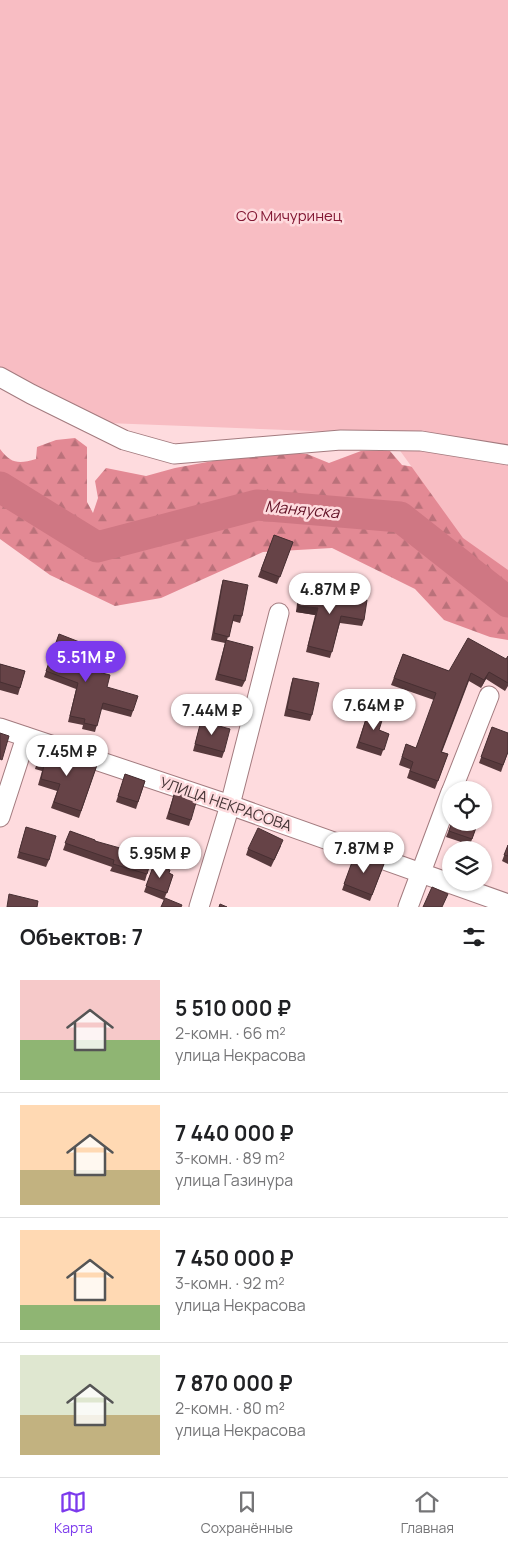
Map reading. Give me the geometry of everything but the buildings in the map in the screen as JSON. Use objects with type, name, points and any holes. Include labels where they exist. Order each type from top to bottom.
[{"type":"street","points":[[0,377],[124,440],[174,454],[341,440],[421,441],[508,455]]},
{"type":"street","points":[[199,907],[230,805],[280,614]]},
{"type":"street","points":[[456,781],[489,696]]},
{"type":"street","name":"УЛИЦА НЕКРАСОВА","points":[[0,728],[230,805],[508,904]]},
{"type":"street","points":[[0,817],[26,737]]},
{"type":"street","points":[[408,907],[442,817]]},
{"type":"green space","name":"СО Мичуринец","points":[[0,0],[508,0],[508,570],[463,538],[388,434],[107,423],[0,369]]},
{"type":"green space","points":[[75,438],[87,447],[87,502],[93,513],[98,498],[95,481],[106,468],[146,476],[175,468],[261,452],[307,454],[329,463],[361,451],[390,451],[402,465],[420,468],[508,498],[508,640],[490,637],[444,620],[415,589],[332,548],[263,552],[161,598],[115,606],[50,575],[0,539],[0,449],[8,458],[25,462],[36,459],[37,447],[56,440]]},
{"type":"waterway","name":"Маняуска","points":[[0,487],[97,547],[257,505],[400,517],[508,602]]}]
